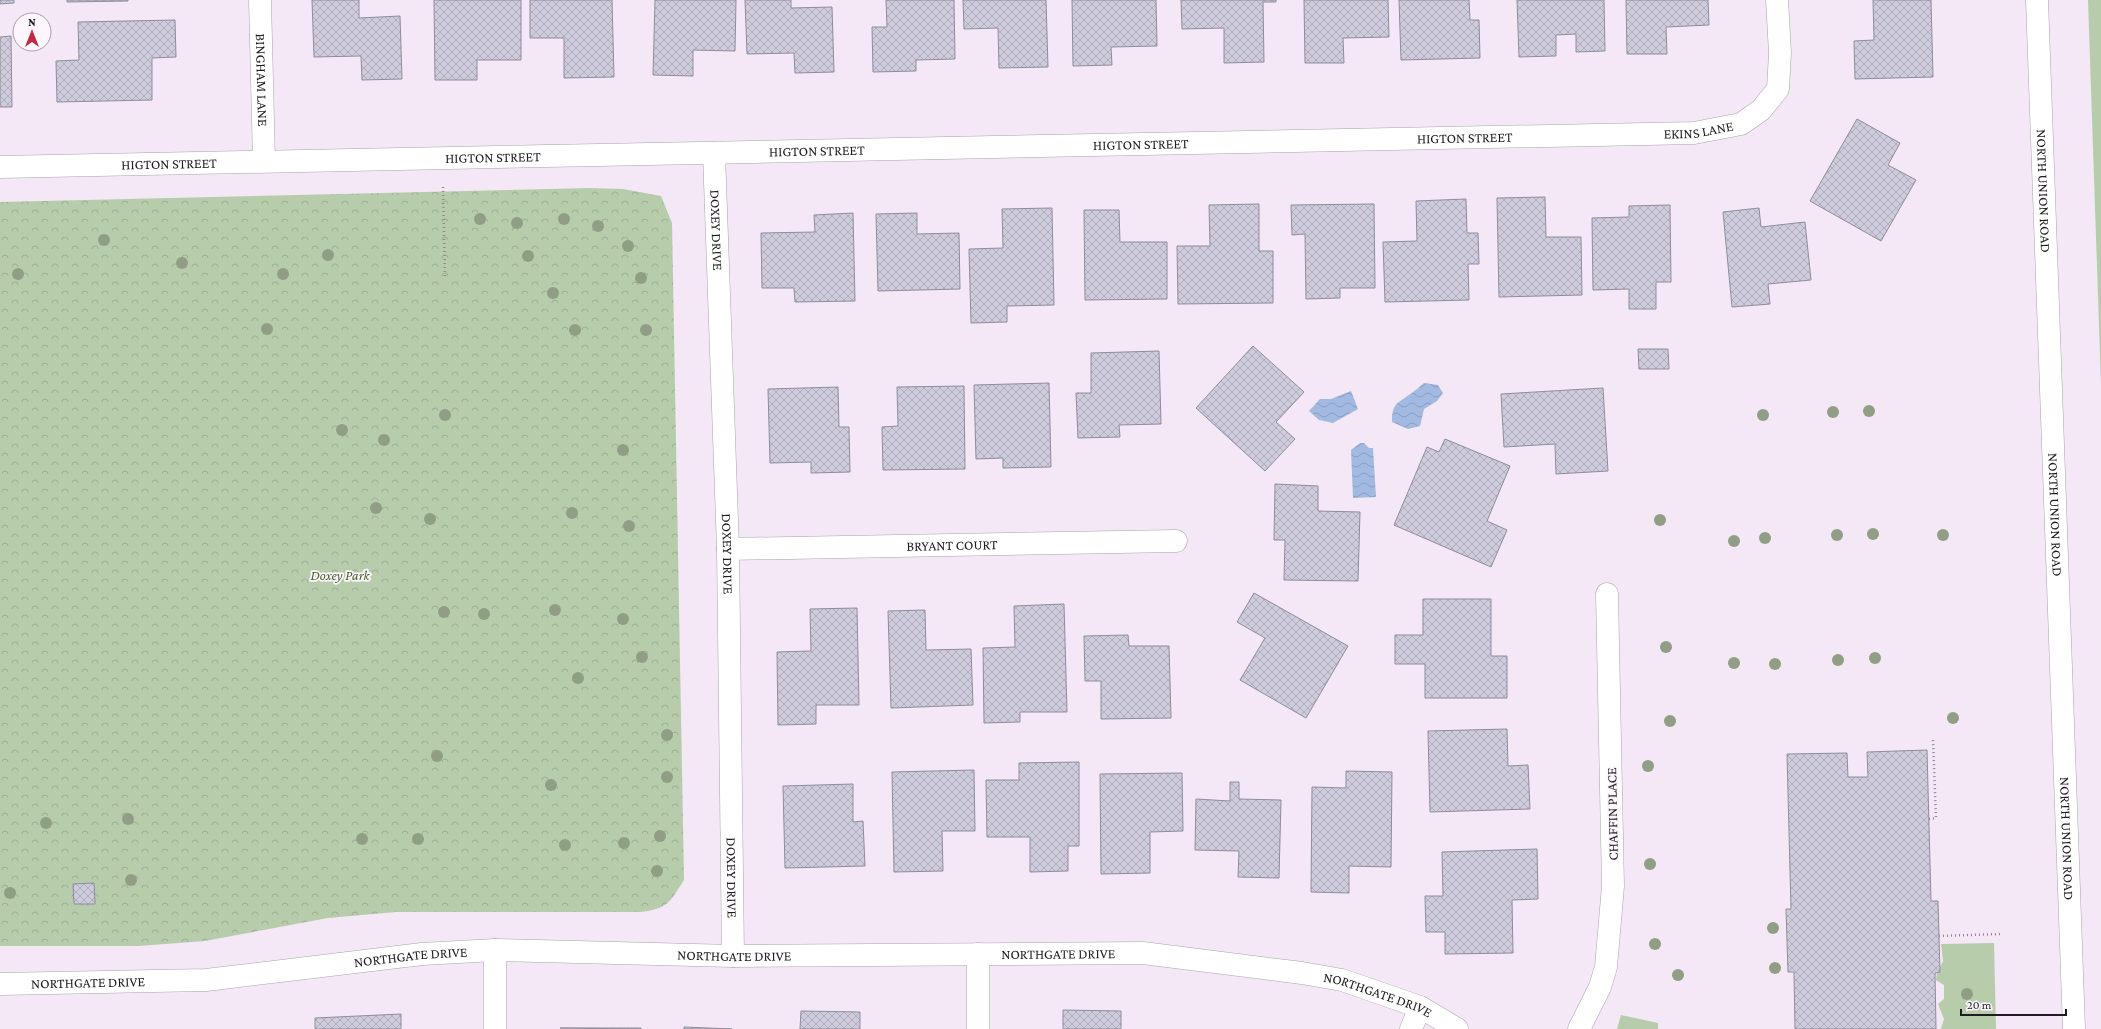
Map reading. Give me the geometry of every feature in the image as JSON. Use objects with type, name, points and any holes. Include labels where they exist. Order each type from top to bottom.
[{"type":"street","name":"BINGHAM LANE","points":[[260,0],[264,161]]},
{"type":"street","name":"EKINS LANE","points":[[1634,134],[1694,133],[1734,126],[1741,124],[1761,110],[1778,89],[1780,53],[1777,0]]},
{"type":"street","name":"NORTH UNION ROAD","points":[[2037,0],[2074,1029]]},
{"type":"street","name":"HIGTON STREET","points":[[0,167],[1634,134]]},
{"type":"street","name":"DOXEY DRIVE","points":[[714,153],[728,549],[733,956]]},
{"type":"street","name":"BRYANT COURT","points":[[728,549],[1176,541]]},
{"type":"street","name":"CHAFFIN PLACE","points":[[1579,1029],[1600,987],[1606,966],[1613,886],[1606,594]]},
{"type":"street","name":"NORTHGATE DRIVE","points":[[0,984],[206,980],[422,954],[495,950],[733,956],[1151,954],[1302,973],[1342,980],[1420,1007],[1457,1029]]},
{"type":"street","points":[[495,950],[495,1029]]},
{"type":"street","points":[[978,954],[978,1029]]},
{"type":"street","points":[[1411,1029],[1420,1007]]},
{"type":"path","points":[[443,184],[445,278]]},
{"type":"path","points":[[1929,819],[1936,818],[1933,740]]},
{"type":"path","points":[[1939,936],[2001,934]]},
{"type":"green space","points":[[2088,0],[2101,0],[2101,384]]},
{"type":"green space","name":"Doxey Park","points":[[590,188],[623,189],[661,196],[672,223],[684,880],[675,894],[663,906],[657,909],[640,912],[396,912],[328,918],[205,941],[138,946],[0,946],[0,202]]},
{"type":"green space","points":[[1994,943],[1996,1029],[1941,1029],[1944,1019],[1938,1004],[1944,999],[1944,985],[1936,980],[1937,973],[1943,961],[1941,944]]},
{"type":"green space","points":[[1621,1015],[1658,1023],[1658,1029],[1617,1029]]},
{"type":"water","points":[[1424,383],[1438,385],[1443,393],[1437,401],[1424,409],[1420,426],[1408,429],[1392,422],[1394,407],[1398,402]]},
{"type":"water","points":[[1351,391],[1358,409],[1333,423],[1319,420],[1309,411],[1320,399],[1331,399]]},
{"type":"water","points":[[1360,443],[1364,443],[1369,448],[1373,448],[1376,497],[1353,498],[1351,450]]},
{"type":"building","points":[[0,0],[14,0],[14,3],[0,4]]},
{"type":"building","points":[[67,0],[128,0],[128,1],[67,2]]},
{"type":"building","points":[[312,0],[359,0],[359,18],[400,16],[402,79],[362,80],[361,56],[314,57]]},
{"type":"building","points":[[434,0],[521,0],[521,60],[477,60],[477,80],[435,80]]},
{"type":"building","points":[[530,0],[612,0],[614,77],[564,78],[564,38],[530,38]]},
{"type":"building","points":[[655,0],[736,0],[735,51],[693,50],[693,76],[653,75]]},
{"type":"building","points":[[745,0],[791,0],[791,8],[832,7],[834,72],[795,73],[794,53],[747,54]]},
{"type":"building","points":[[886,0],[954,0],[955,59],[916,60],[916,71],[873,72],[872,27],[887,27]]},
{"type":"building","points":[[963,0],[1046,0],[1048,67],[999,68],[998,28],[964,29]]},
{"type":"building","points":[[1072,0],[1156,0],[1157,46],[1111,47],[1112,65],[1073,66]]},
{"type":"building","points":[[1181,0],[1276,0],[1276,2],[1263,2],[1264,62],[1224,63],[1224,28],[1182,29]]},
{"type":"building","points":[[1304,0],[1388,0],[1389,37],[1343,38],[1344,63],[1305,63]]},
{"type":"building","points":[[1399,0],[1469,0],[1470,20],[1479,20],[1480,58],[1401,60]]},
{"type":"building","points":[[1517,0],[1604,0],[1605,51],[1576,52],[1576,34],[1556,35],[1556,56],[1519,57]]},
{"type":"building","points":[[1626,0],[1708,0],[1709,25],[1666,27],[1667,54],[1627,54]]},
{"type":"building","points":[[1873,0],[1931,0],[1933,77],[1855,79],[1854,41],[1874,40]]},
{"type":"building","points":[[175,20],[176,57],[152,58],[152,100],[57,102],[56,61],[79,60],[78,22]]},
{"type":"building","points":[[11,36],[12,107],[0,107],[0,37]]},
{"type":"building","points":[[1857,119],[1900,143],[1888,165],[1916,180],[1881,241],[1810,201]]},
{"type":"building","points":[[1545,197],[1546,237],[1581,237],[1582,295],[1499,297],[1497,198]]},
{"type":"building","points":[[1466,199],[1467,233],[1478,233],[1479,264],[1468,264],[1469,300],[1385,302],[1383,242],[1417,241],[1416,201]]},
{"type":"building","points":[[1259,204],[1259,251],[1273,251],[1273,303],[1178,304],[1177,246],[1210,246],[1209,205]]},
{"type":"building","points":[[1374,204],[1375,288],[1340,288],[1340,298],[1306,299],[1305,234],[1292,235],[1291,205]]},
{"type":"building","points":[[1670,205],[1671,282],[1656,282],[1656,309],[1629,309],[1629,289],[1593,290],[1592,218],[1629,217],[1629,206]]},
{"type":"building","points":[[1052,208],[1054,305],[1007,306],[1007,322],[971,323],[969,249],[1003,248],[1002,209]]},
{"type":"building","points":[[1759,208],[1761,227],[1805,222],[1811,280],[1768,284],[1770,304],[1732,307],[1723,212]]},
{"type":"building","points":[[1084,210],[1119,210],[1120,242],[1167,242],[1167,299],[1085,300]]},
{"type":"building","points":[[853,213],[855,301],[795,302],[794,288],[762,288],[761,233],[815,232],[814,215]]},
{"type":"building","points":[[917,213],[917,234],[959,233],[960,289],[878,291],[876,214]]},
{"type":"building","points":[[1253,346],[1304,392],[1276,422],[1295,439],[1265,471],[1196,408]]},
{"type":"building","points":[[1638,349],[1668,349],[1669,369],[1639,369]]},
{"type":"building","points":[[1159,351],[1161,424],[1119,425],[1120,437],[1078,438],[1076,393],[1091,393],[1091,353]]},
{"type":"building","points":[[1049,383],[1051,467],[1003,468],[1003,458],[976,459],[974,385]]},
{"type":"building","points":[[964,386],[965,469],[883,470],[882,427],[898,426],[897,387]]},
{"type":"building","points":[[838,387],[839,427],[849,427],[850,472],[811,473],[811,462],[770,463],[768,389]]},
{"type":"building","points":[[1603,388],[1608,471],[1556,474],[1555,444],[1504,447],[1501,394]]},
{"type":"building","points":[[1445,439],[1510,466],[1487,521],[1507,530],[1491,567],[1394,525],[1427,447],[1439,452]]},
{"type":"building","points":[[1275,484],[1318,486],[1318,511],[1360,512],[1358,581],[1284,580],[1285,540],[1274,540]]},
{"type":"building","points":[[1254,593],[1348,646],[1306,718],[1240,680],[1265,638],[1237,622]]},
{"type":"building","points":[[1423,599],[1491,599],[1491,656],[1507,656],[1507,698],[1425,698],[1425,664],[1395,664],[1395,635],[1423,635]]},
{"type":"building","points":[[1064,604],[1067,712],[1020,712],[1020,722],[984,723],[983,648],[1015,647],[1014,606]]},
{"type":"building","points":[[857,608],[859,705],[816,705],[816,724],[778,725],[777,652],[811,651],[810,609]]},
{"type":"building","points":[[925,610],[926,650],[971,649],[973,705],[891,708],[888,611]]},
{"type":"building","points":[[1128,635],[1129,646],[1169,646],[1171,718],[1101,719],[1101,681],[1085,681],[1084,636]]},
{"type":"building","points":[[1507,729],[1508,766],[1528,765],[1530,809],[1430,812],[1428,731]]},
{"type":"building","points":[[1927,750],[1931,901],[1938,901],[1940,972],[1935,973],[1936,1029],[1795,1029],[1794,972],[1788,972],[1786,909],[1791,909],[1787,754],[1847,753],[1848,777],[1868,777],[1867,752]]},
{"type":"building","points":[[1079,762],[1079,846],[1068,846],[1068,871],[1030,872],[1030,837],[987,837],[986,780],[1019,780],[1019,763]]},
{"type":"building","points":[[974,770],[975,831],[942,831],[943,871],[894,872],[892,772]]},
{"type":"building","points":[[1346,771],[1392,772],[1391,867],[1349,866],[1349,893],[1311,892],[1312,787],[1346,788]]},
{"type":"building","points":[[1182,773],[1183,831],[1150,832],[1150,873],[1101,874],[1100,774]]},
{"type":"building","points":[[1230,782],[1239,782],[1239,799],[1281,800],[1279,878],[1238,877],[1239,851],[1195,850],[1196,799],[1230,801]]},
{"type":"building","points":[[853,784],[853,822],[863,821],[865,866],[785,868],[783,786]]},
{"type":"building","points":[[1537,849],[1538,899],[1512,900],[1513,953],[1445,954],[1445,932],[1426,932],[1425,896],[1443,896],[1442,852]]},
{"type":"building","points":[[94,883],[95,904],[74,904],[73,884]]},
{"type":"building","points":[[1063,1010],[1121,1011],[1121,1029],[1063,1029]]},
{"type":"building","points":[[801,1011],[860,1012],[860,1029],[800,1029]]},
{"type":"building","points":[[401,1014],[401,1029],[315,1029],[315,1018]]},
{"type":"building","points":[[684,1027],[732,1029],[684,1029]]},
{"type":"building","points":[[560,1028],[641,1028],[641,1029]]}]
